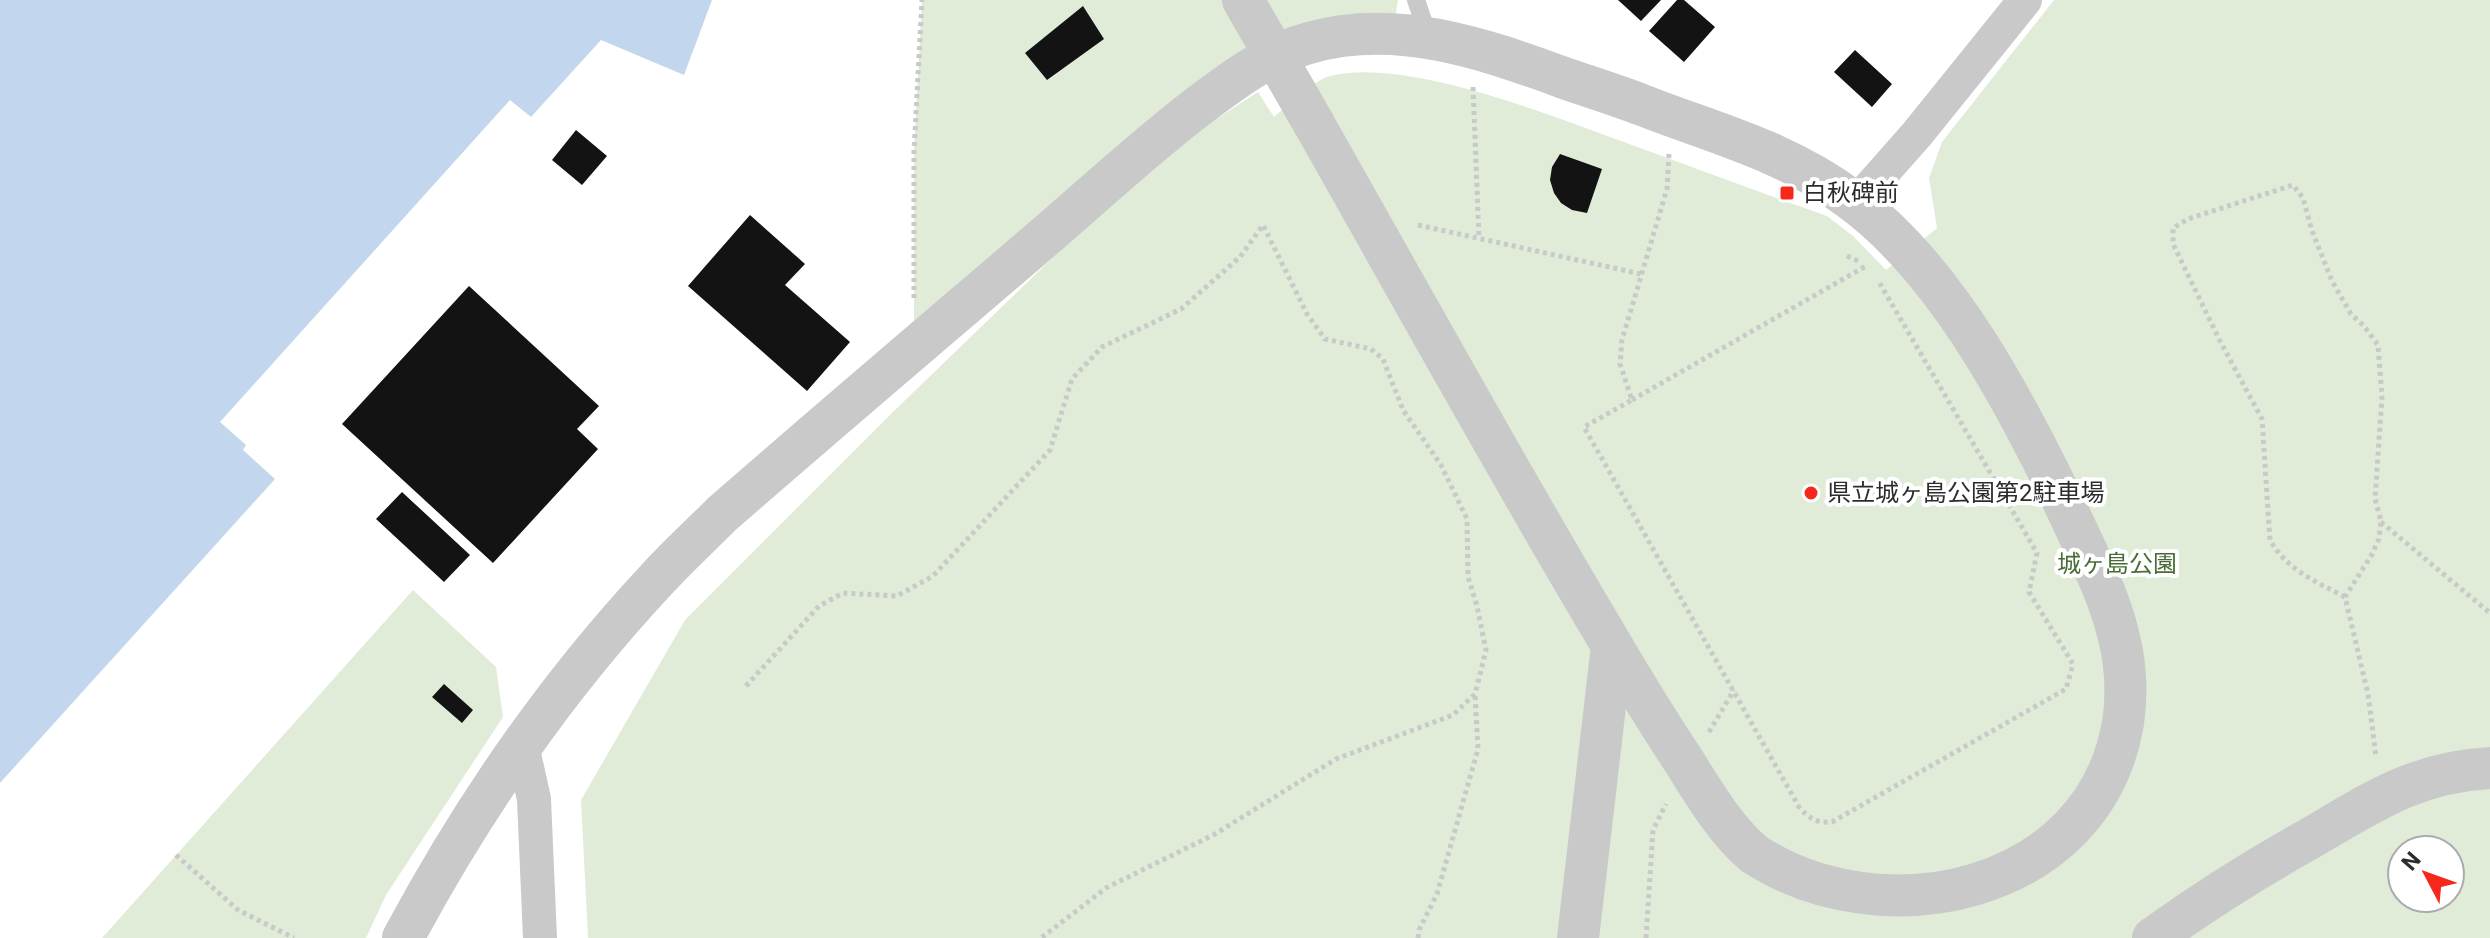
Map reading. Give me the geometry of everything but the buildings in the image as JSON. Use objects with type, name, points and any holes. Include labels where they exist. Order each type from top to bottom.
[{"type":"street","points":[[403,938],[471,820],[522,745],[578,672],[668,568],[722,514],[1151,143],[1233,80],[1271,56],[1316,40],[1393,33],[1422,19],[1518,60],[1771,152],[1823,180],[1856,203],[1903,246],[1950,305],[2047,468],[2092,562],[2122,647],[2125,683],[2123,721],[2113,762],[2087,813],[2071,835],[2016,878],[1976,897],[1948,906],[1911,911],[1835,900],[1799,886],[1758,859],[1742,843],[1700,788],[1612,646],[1541,525],[1314,124],[1243,0]]},
{"type":"street","points":[[1856,203],[1917,134],[2025,0]]},
{"type":"street","points":[[1578,938],[1612,646]]},
{"type":"street","points":[[522,745],[534,799],[540,938]]},
{"type":"street","points":[[2153,938],[2226,887],[2381,797],[2437,775],[2490,768]]},
{"type":"path","points":[[914,347],[914,151],[922,0]]},
{"type":"path","points":[[1473,78],[1479,238]]},
{"type":"path","points":[[1632,400],[1620,364],[1622,340],[1667,189],[1667,167],[1675,118]]},
{"type":"path","points":[[2345,597],[2293,569],[2270,540],[2262,419],[2173,244],[2173,228],[2188,219],[2293,185],[2303,198],[2332,281],[2351,314],[2378,345],[2382,397],[2375,499],[2381,521],[2379,539],[2345,597],[2368,694],[2381,797]]},
{"type":"path","points":[[746,686],[819,606],[843,593],[897,596],[933,576],[1050,450],[1072,379],[1102,347],[1181,309],[1240,257],[1263,225],[1307,314],[1325,339],[1371,349],[1383,359],[1403,410],[1441,465],[1467,519],[1468,577],[1486,650],[1475,694],[1478,749],[1437,894],[1418,938]]},
{"type":"path","points":[[1418,225],[1641,274]]},
{"type":"path","points":[[1847,256],[1866,266],[1874,274],[2037,553],[2029,592],[2073,664],[2066,689],[1832,822],[1818,823],[1799,807],[1584,427],[1866,266]]},
{"type":"path","points":[[2381,521],[2490,613]]},
{"type":"path","points":[[1704,739],[1734,690]]},
{"type":"path","points":[[1041,938],[1106,888],[1215,834],[1336,759],[1453,715],[1475,694]]},
{"type":"path","points":[[1646,938],[1653,830],[1670,795]]},
{"type":"path","points":[[176,855],[238,910],[294,938]]},
{"type":"green space","points":[[922,0],[1398,0],[1393,33],[1316,40],[914,347],[914,151]]},
{"type":"green space","name":"城ヶ島公園","points":[[2054,0],[2490,0],[2490,938],[588,938],[581,800],[685,620],[895,410],[1100,212],[1181,142],[1258,92],[1274,117],[1321,79],[1358,72],[1394,74],[1475,91],[1827,216],[1853,236],[1886,270],[1937,228],[1929,178],[1942,142]]},
{"type":"green space","points":[[413,590],[496,667],[503,717],[386,895],[366,938],[102,938]]},
{"type":"water","points":[[0,0],[712,0],[684,75],[601,40],[531,117],[510,100],[220,422],[246,445],[243,450],[275,479],[0,783]]},
{"type":"place","name":"白秋碑前","points":[[1787,193]]},
{"type":"place","name":"県立城ヶ島公園第2駐車場","points":[[1811,493]]}]
